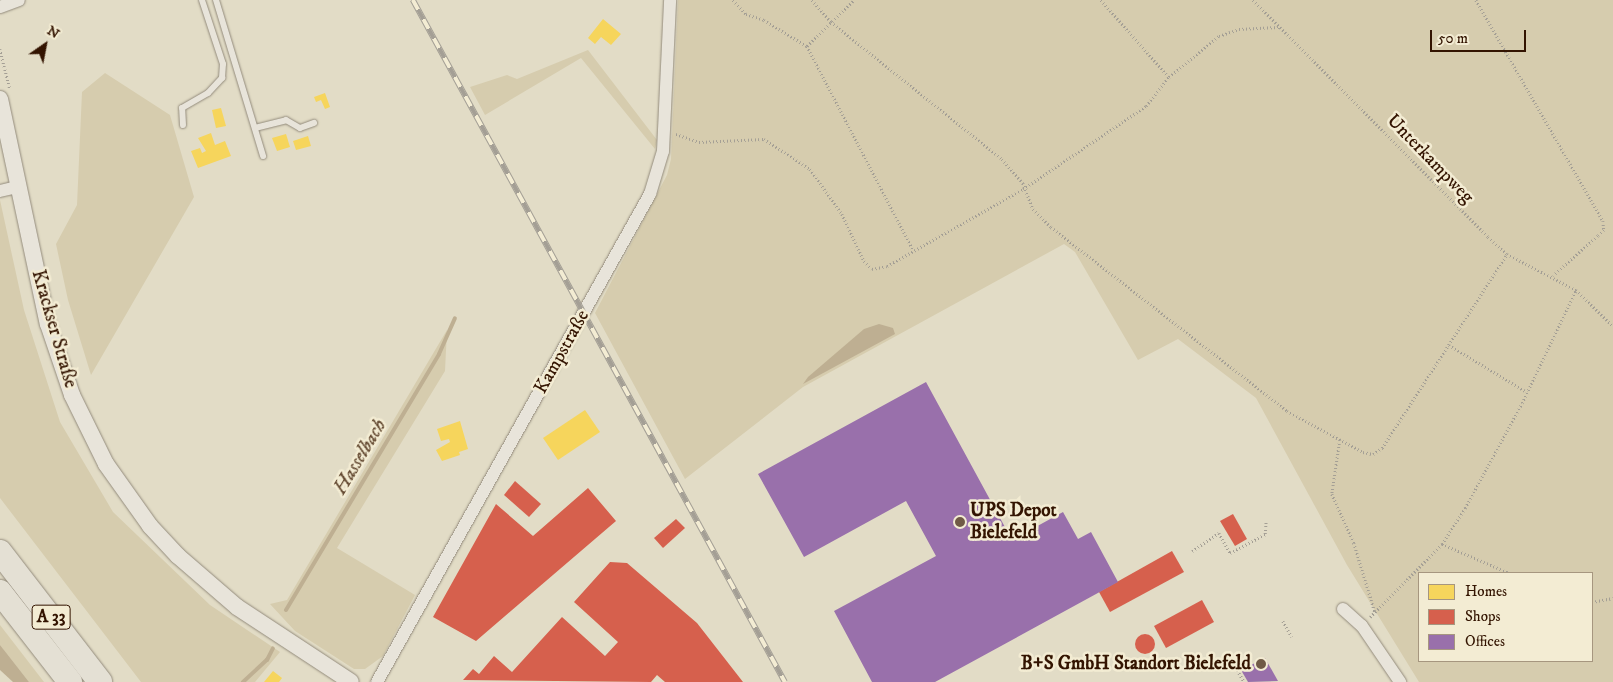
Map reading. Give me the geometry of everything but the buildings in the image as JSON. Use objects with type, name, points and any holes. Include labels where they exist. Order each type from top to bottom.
[{"type":"highway","name":"A 33","points":[[0,552],[100,682]]},
{"type":"highway","name":"A 33","points":[[0,592],[70,682]]},
{"type":"street","points":[[0,7],[19,0]]},
{"type":"street","name":"Kampstraße","points":[[377,682],[650,194],[659,172],[665,129],[670,0]]},
{"type":"street","name":"Krackser Straße","points":[[0,99],[18,187],[59,361],[88,430],[126,495],[178,556],[237,607],[346,681]]},
{"type":"street","points":[[0,191],[18,187]]},
{"type":"street","points":[[1343,609],[1362,626],[1400,682]]},
{"type":"lane","points":[[183,125],[182,108],[208,94],[222,78],[222,64],[202,0]]},
{"type":"lane","points":[[216,0],[263,156]]},
{"type":"lane","points":[[255,128],[286,120],[300,128],[314,123]]},
{"type":"path","points":[[733,0],[746,14],[764,20],[807,46],[913,250]]},
{"type":"path","points":[[812,0],[831,22],[1002,159],[1017,174],[1033,209],[1051,227],[1287,411],[1362,452],[1373,454],[1382,448],[1507,254]]},
{"type":"path","points":[[807,46],[854,0]]},
{"type":"path","points":[[1101,0],[1169,77]]},
{"type":"path","name":"Unterkampweg","points":[[1252,0],[1507,254],[1553,276],[1576,290],[1613,326]]},
{"type":"path","points":[[1476,0],[1604,221],[1604,230],[1553,276]]},
{"type":"path","points":[[665,129],[698,142],[764,140],[810,169],[842,214],[864,261],[872,269],[887,266],[1023,189],[1146,106],[1169,77],[1219,36],[1239,29],[1279,27]]},
{"type":"path","points":[[1340,440],[1332,494],[1354,543],[1374,614],[1442,544],[1465,508],[1527,392],[1576,290]]},
{"type":"path","points":[[1450,345],[1527,392]]},
{"type":"path","points":[[1192,551],[1219,533],[1230,553],[1265,534],[1266,520]]},
{"type":"path","points":[[1442,544],[1507,572]]},
{"type":"path","points":[[1593,602],[1613,598]]},
{"type":"path","points":[[1283,621],[1292,638]]},
{"type":"path","points":[[1227,652],[1244,682]]},
{"type":"shaded area","points":[[678,0],[1613,0],[1613,682],[1419,682],[1347,565],[1256,398],[1178,339],[1138,360],[1075,252],[1064,244],[803,387],[685,479],[595,313],[667,175],[671,159]]},
{"type":"shaded area","points":[[588,50],[657,140],[655,149],[581,58],[485,115],[470,87],[507,75],[517,79]]},
{"type":"shaded area","points":[[105,73],[170,115],[194,197],[91,375],[68,300],[56,244],[77,205],[82,92]]},
{"type":"shaded area","points":[[0,200],[24,310],[60,422],[113,512],[210,605],[280,652],[255,682],[141,682],[0,498]]},
{"type":"shaded area","points":[[879,324],[893,328],[895,334],[803,384],[808,377],[864,329]]},
{"type":"shaded area","points":[[447,330],[445,371],[337,548],[415,595],[383,656],[365,669],[354,669],[295,631],[270,604],[287,600]]},
{"type":"shaded area","points":[[0,625],[44,682],[29,682],[0,645]]},
{"type":"shaded area","points":[[0,645],[29,682],[13,682],[0,670]]},
{"type":"waterway","name":"Hasselbach","points":[[286,610],[439,354],[455,318]]},
{"type":"waterway","points":[[243,682],[267,660],[273,648]]},
{"type":"railway","points":[[413,0],[785,682]]},
{"type":"place","name":"UPS Depot Bielefeld","points":[[960,522]]},
{"type":"place","name":"B+S GmbH Standort Bielefeld","points":[[1261,664]]}]
